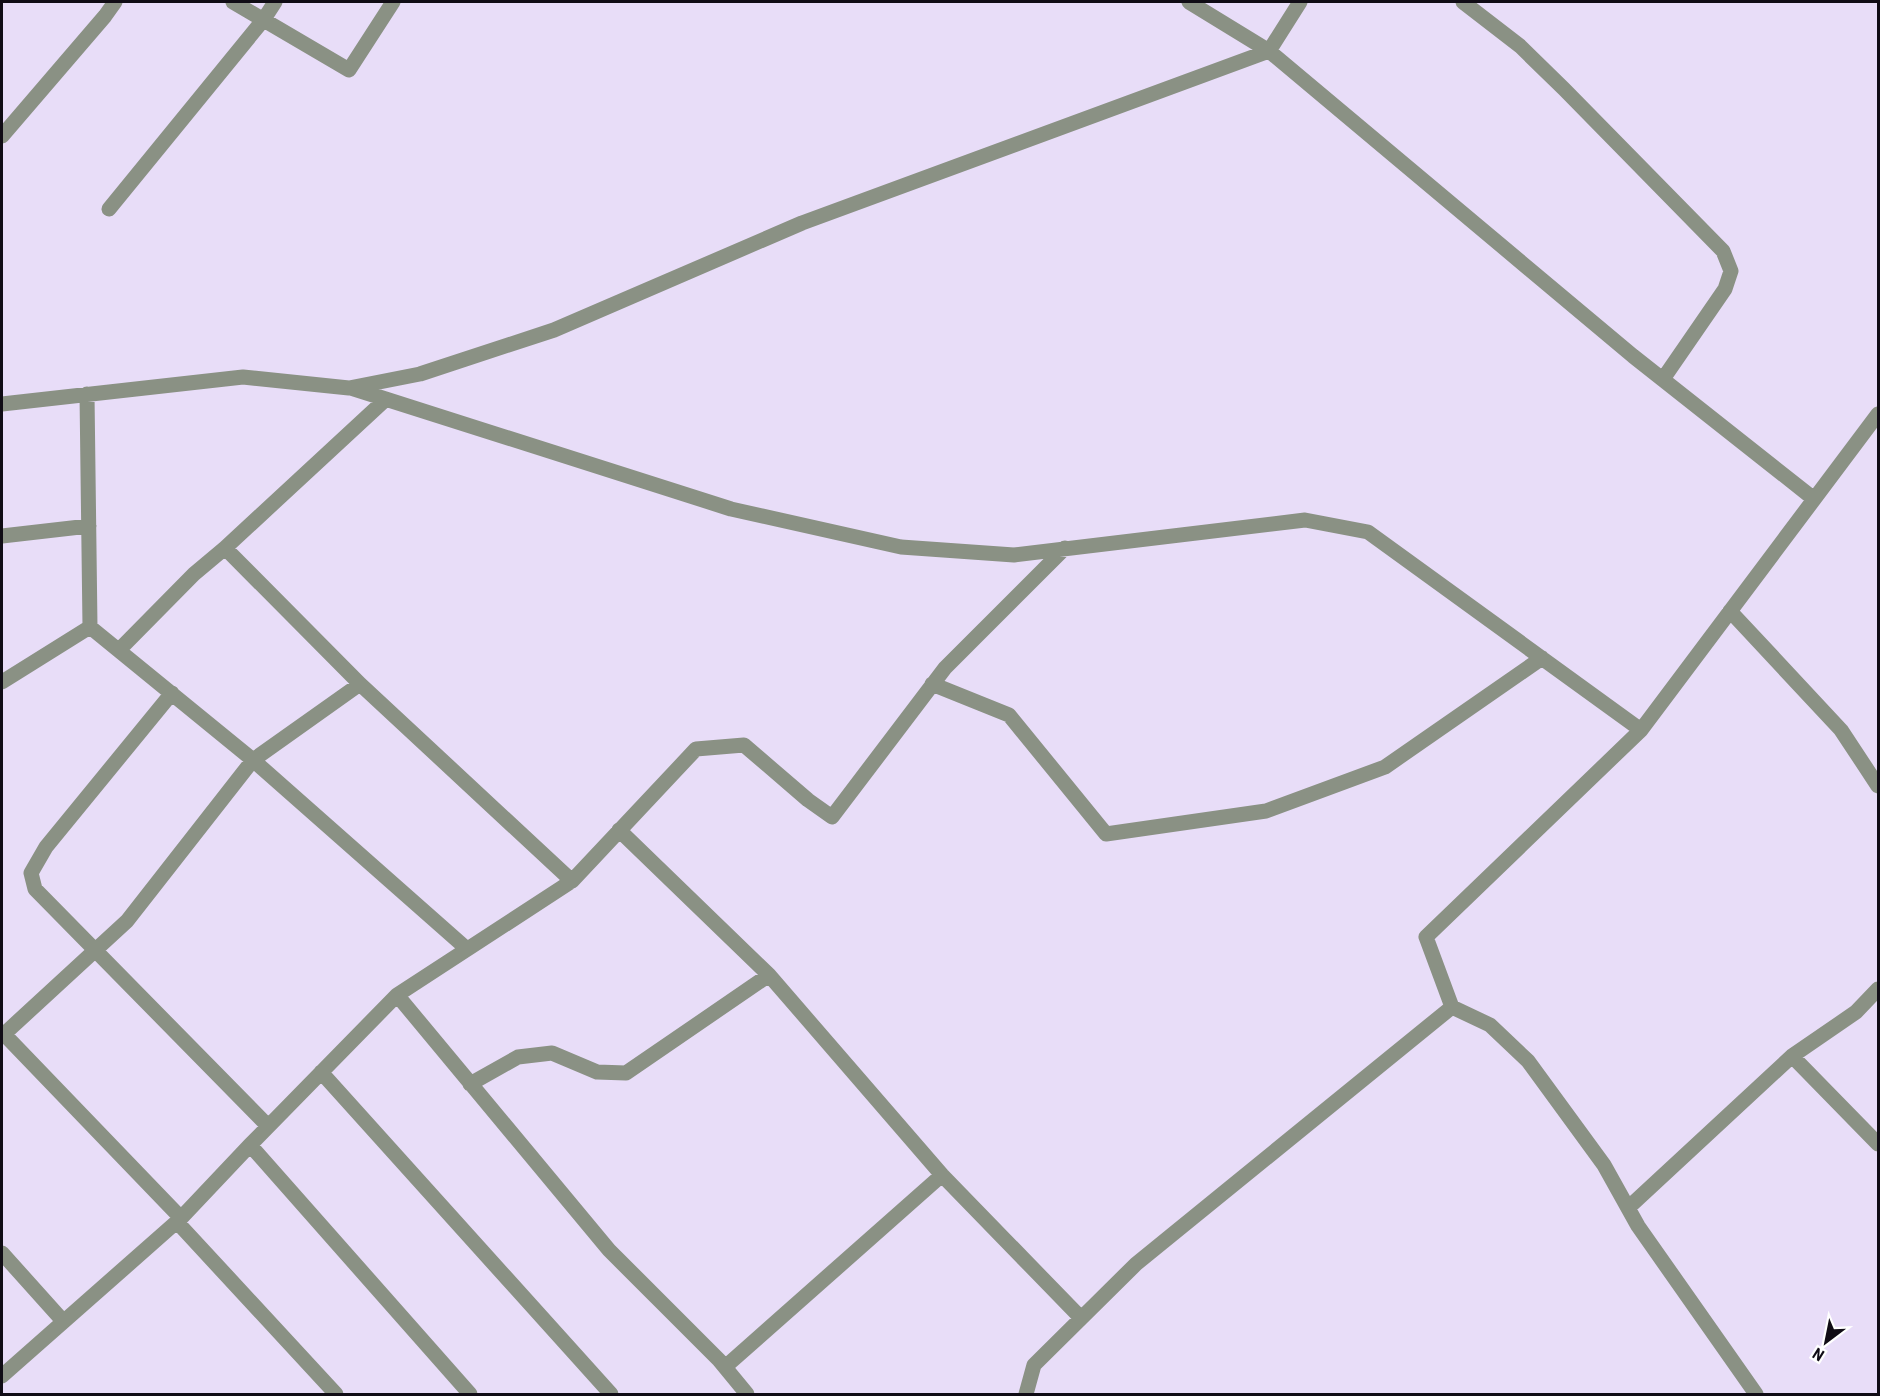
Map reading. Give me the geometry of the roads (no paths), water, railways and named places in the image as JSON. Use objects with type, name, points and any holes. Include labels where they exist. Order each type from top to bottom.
[{"type":"street","points":[[2,136],[115,2]]},
{"type":"street","points":[[233,2],[349,70],[393,2]]},
{"type":"street","points":[[109,209],[264,20],[275,2]]},
{"type":"street","points":[[1188,2],[1269,51],[1663,380],[1814,499]]},
{"type":"street","points":[[349,387],[420,374],[554,330],[802,223],[1269,51],[1300,2]]},
{"type":"street","points":[[1463,2],[1535,60],[1723,251],[1731,271],[1725,289],[1663,380]]},
{"type":"street","points":[[2,404],[243,377],[349,387],[731,509],[901,547],[1014,555],[1305,520],[1368,532],[1641,729]]},
{"type":"street","points":[[87,394],[90,627]]},
{"type":"street","points":[[119,650],[194,574],[386,399]]},
{"type":"street","points":[[1756,1395],[1638,1226],[1604,1165],[1528,1061],[1490,1025],[1452,1007],[1426,937],[1641,729],[1878,414]]},
{"type":"street","points":[[2,536],[89,526]]},
{"type":"street","points":[[225,548],[360,684],[572,881]]},
{"type":"street","points":[[2,1376],[179,1220],[397,994],[572,881],[696,749],[744,745],[808,800],[832,817],[945,668],[1065,549]]},
{"type":"street","points":[[1730,611],[1841,730],[1878,786]]},
{"type":"street","points":[[90,627],[254,760],[467,949]]},
{"type":"street","points":[[2,682],[90,627]]},
{"type":"street","points":[[932,684],[1009,715],[1106,834],[1266,811],[1385,767],[1542,658]]},
{"type":"street","points":[[336,1395],[179,1220],[2,1034],[127,921],[254,760],[360,684]]},
{"type":"street","points":[[172,693],[46,847],[31,873],[36,889],[268,1126]]},
{"type":"street","points":[[620,830],[769,975],[942,1175],[1081,1318]]},
{"type":"street","points":[[470,1084],[518,1057],[552,1053],[597,1072],[626,1073],[769,975]]},
{"type":"street","points":[[1628,1208],[1792,1056],[1856,1011],[1878,989]]},
{"type":"street","points":[[397,994],[609,1250],[725,1367],[747,1395]]},
{"type":"street","points":[[1026,1395],[1034,1365],[1136,1264],[1452,1007]]},
{"type":"street","points":[[1792,1056],[1878,1144]]},
{"type":"street","points":[[321,1072],[611,1395]]},
{"type":"street","points":[[250,1145],[470,1395]]},
{"type":"street","points":[[725,1367],[942,1175]]},
{"type":"street","points":[[2,1253],[63,1321]]}]
